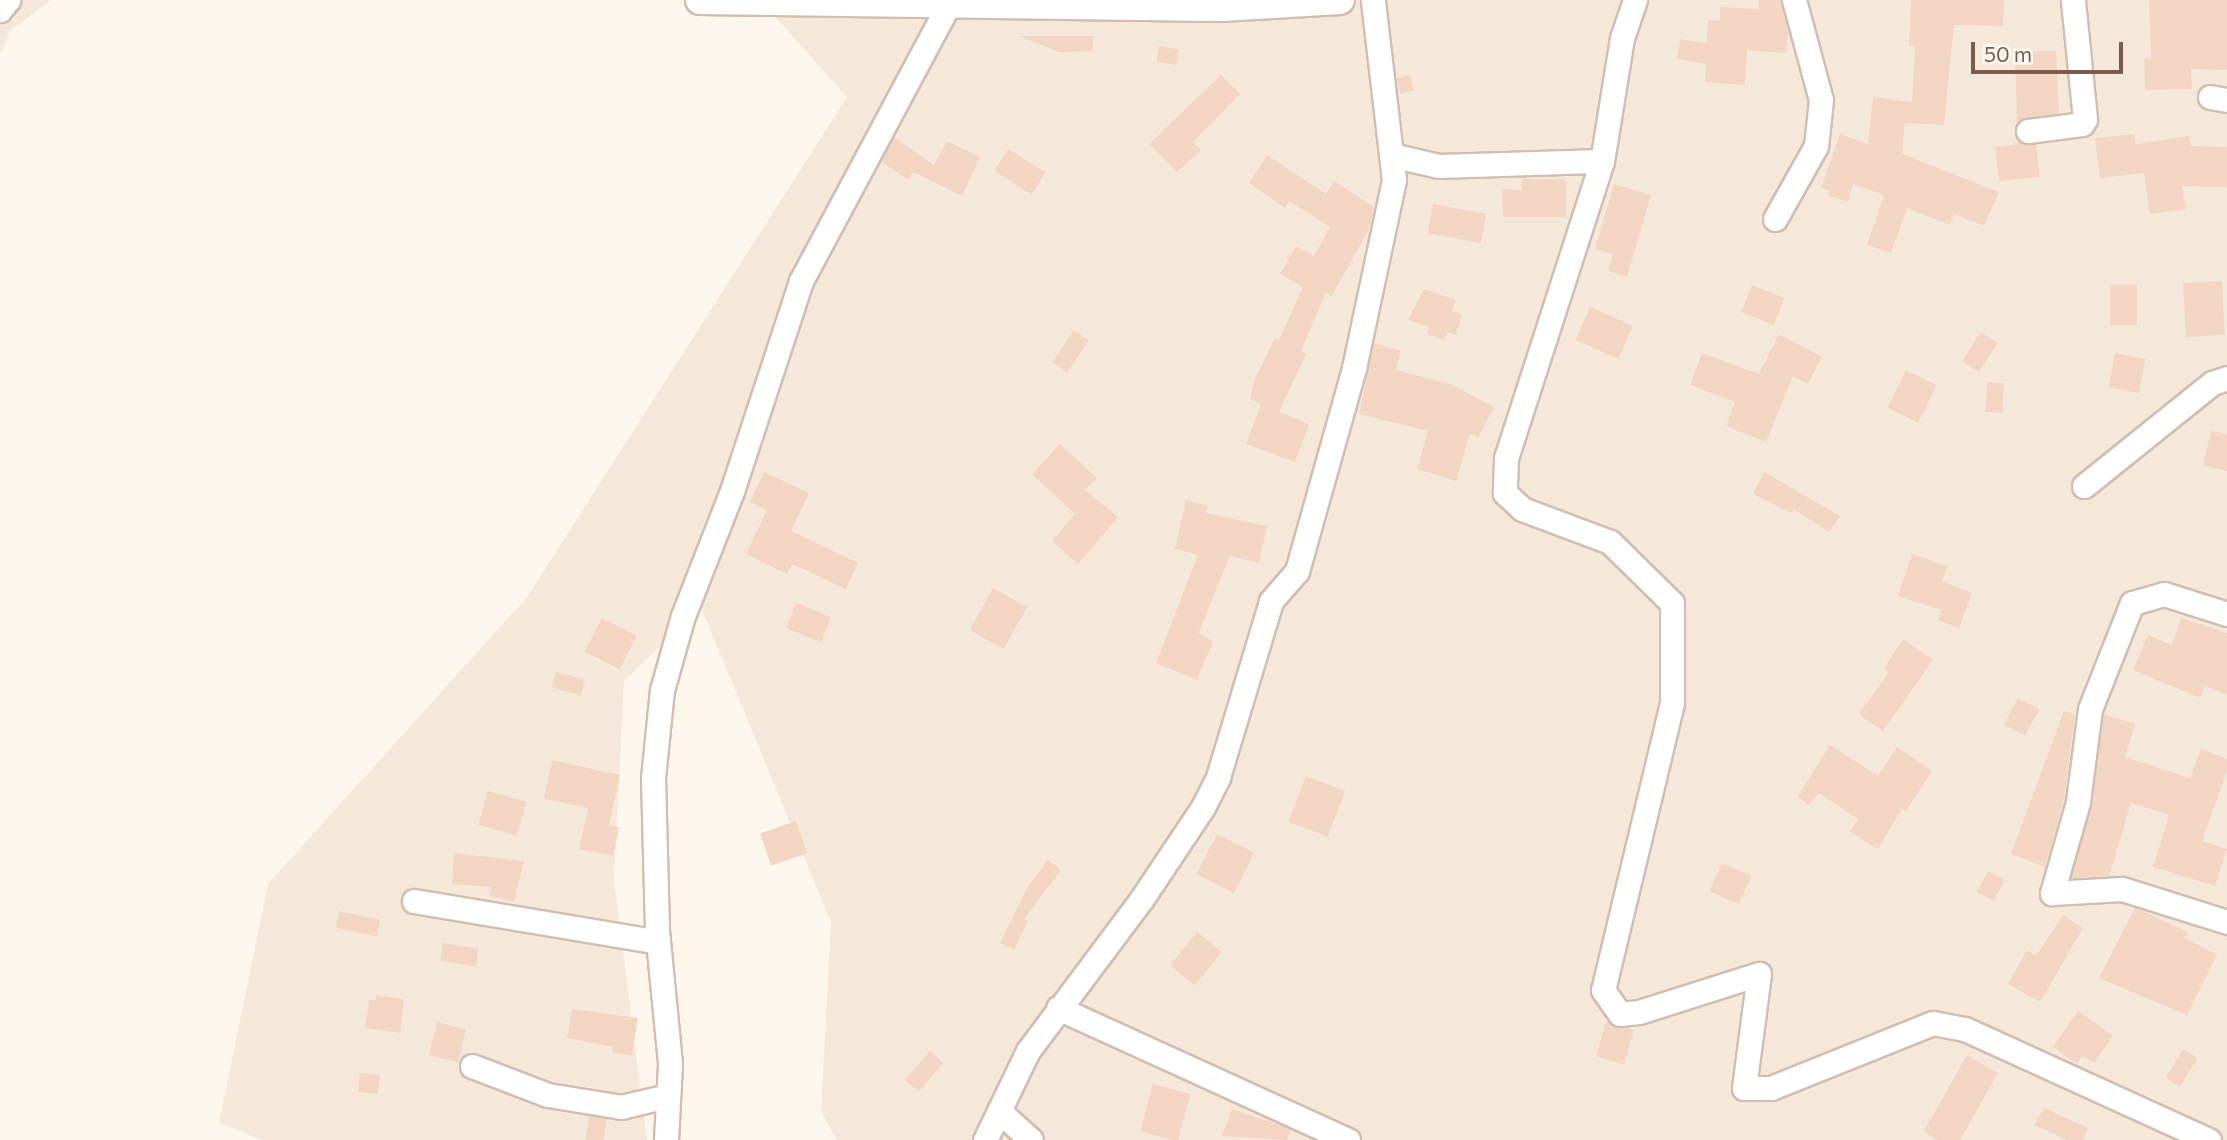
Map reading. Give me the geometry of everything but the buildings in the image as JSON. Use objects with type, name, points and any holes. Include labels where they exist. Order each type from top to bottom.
[{"type":"street","points":[[0,10],[8,0]]},
{"type":"street","points":[[700,0],[1222,7],[1340,0]]},
{"type":"street","points":[[985,1140],[1028,1051],[1142,900],[1203,807],[1218,777],[1271,601],[1297,571],[1339,419],[1394,180],[1373,0]]},
{"type":"street","points":[[1634,0],[1622,38],[1602,161],[1506,458],[1505,493],[1522,509],[1610,542],[1672,603],[1672,704],[1603,990],[1620,1014],[1639,1012],[1759,974],[1744,1088],[1771,1088],[1933,1023],[1965,1028],[2209,1140]]},
{"type":"street","points":[[1775,219],[1816,146],[1821,100],[1794,0]]},
{"type":"street","points":[[2028,131],[2082,124],[2085,119],[2073,0]]},
{"type":"street","points":[[666,1140],[670,1063],[658,942],[653,778],[663,690],[683,616],[732,491],[801,281],[949,4]]},
{"type":"street","points":[[1391,155],[1438,166],[1602,161]]},
{"type":"street","points":[[2084,486],[2212,383],[2227,378]]},
{"type":"street","points":[[2227,614],[2164,594],[2132,603],[2090,709],[2078,802],[2052,893],[2122,889],[2227,922]]},
{"type":"street","points":[[414,901],[658,942]]},
{"type":"street","points":[[1058,1008],[1348,1140]]},
{"type":"street","points":[[472,1066],[548,1095],[621,1107],[667,1096]]},
{"type":"street","points":[[999,1111],[1031,1140]]},
{"type":"shaded area","points":[[0,0],[51,0],[11,30],[0,55]]},
{"type":"shaded area","points":[[760,0],[2227,0],[2227,1140],[837,1140],[821,1112],[831,922],[701,607],[624,681],[614,880],[647,1140],[262,1140],[219,1123],[268,884],[527,597],[847,97]]}]
